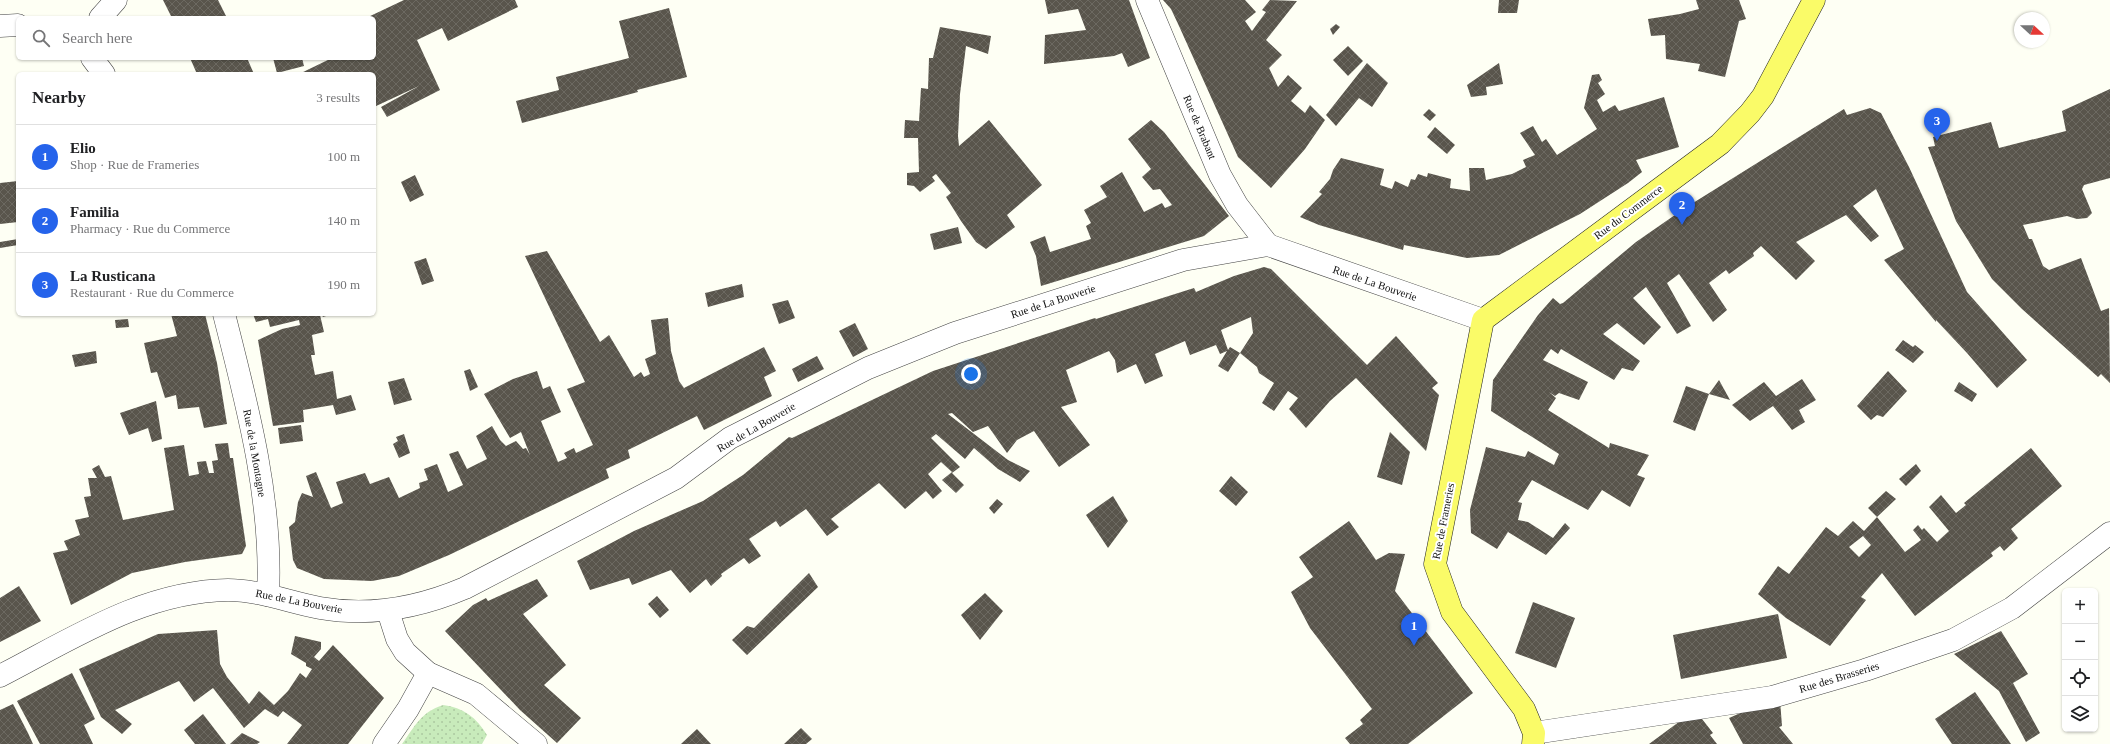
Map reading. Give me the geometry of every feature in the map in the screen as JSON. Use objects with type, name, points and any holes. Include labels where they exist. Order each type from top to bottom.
[{"type":"main road","name":"Rue du Commerce","points":[[1483,320],[1575,250],[1715,149],[1758,103],[1814,0]]},
{"type":"main road","name":"Rue de Frameries","points":[[1483,320],[1435,564],[1452,612],[1524,709],[1533,739]]},
{"type":"street","points":[[102,16],[116,0]]},
{"type":"street","name":"Rue de Brabant","points":[[1147,0],[1220,175],[1237,205],[1268,245]]},
{"type":"street","points":[[0,26],[16,25]]},
{"type":"street","points":[[94,60],[102,72]]},
{"type":"street","name":"Rue de La Bouverie","points":[[0,676],[126,612],[160,600],[191,594],[227,590],[246,591],[339,611],[388,611],[432,601],[465,588],[676,478],[730,438],[808,397],[892,358],[992,320],[1183,260],[1268,245],[1483,320]]},
{"type":"street","name":"Rue de la Montagne","points":[[225,316],[244,393],[265,505],[270,562],[268,595]]},
{"type":"street","name":"Rue des Brasseries","points":[[1533,739],[1772,697],[1865,670],[1946,642],[2012,608],[2110,533]]},
{"type":"street","points":[[388,611],[397,639],[405,652],[428,673],[476,694],[536,744]]},
{"type":"street","points":[[384,744],[408,709],[428,673]]},
{"type":"green space","points":[[443,705],[457,708],[469,714],[479,723],[487,735],[482,744],[402,744],[419,720],[435,708]]},
{"type":"building","points":[[163,0],[218,0],[226,16],[171,16]]},
{"type":"building","points":[[404,0],[515,0],[518,7],[448,41],[442,28],[417,40],[440,90],[387,117],[381,107],[419,86],[376,106],[376,72],[303,72],[328,60],[376,60],[376,16],[370,16]]},
{"type":"building","points":[[1045,0],[1129,0],[1150,58],[1128,67],[1122,53],[1114,56],[1044,64],[1045,35],[1086,30],[1078,9],[1048,14]]},
{"type":"building","points":[[1163,0],[1245,0],[1256,12],[1245,21],[1252,31],[1266,12],[1262,10],[1270,0],[1297,1],[1266,40],[1282,55],[1269,68],[1278,87],[1288,75],[1302,88],[1291,101],[1305,113],[1310,105],[1325,120],[1305,149],[1271,188],[1238,157],[1171,9]]},
{"type":"building","points":[[1499,0],[1519,0],[1517,13],[1498,13]]},
{"type":"building","points":[[1696,0],[1739,0],[1746,19],[1739,21],[1725,77],[1698,71],[1700,64],[1666,59],[1665,35],[1651,36],[1648,19],[1680,14],[1699,9]]},
{"type":"building","points":[[669,8],[687,77],[637,90],[638,92],[522,123],[516,101],[559,90],[556,77],[629,58],[619,21]]},
{"type":"building","points":[[1336,24],[1340,27],[1333,35],[1330,29]]},
{"type":"building","points":[[940,27],[991,36],[988,54],[966,46],[960,94],[959,146],[989,120],[1042,185],[1007,215],[1015,227],[986,249],[976,242],[961,221],[946,197],[951,193],[936,174],[932,177],[935,181],[920,192],[914,186],[907,185],[907,173],[919,172],[918,138],[904,138],[905,120],[919,121],[921,88],[928,89],[929,58],[933,58]]},
{"type":"building","points":[[1348,46],[1363,61],[1348,76],[1333,60]]},
{"type":"building","points":[[191,60],[248,60],[253,72],[196,72]]},
{"type":"building","points":[[274,60],[302,60],[304,66],[277,72]]},
{"type":"building","points":[[1367,63],[1388,83],[1372,107],[1359,98],[1336,126],[1326,115]]},
{"type":"building","points":[[1499,63],[1503,84],[1486,87],[1487,95],[1471,97],[1467,85]]},
{"type":"building","points":[[1599,74],[1602,80],[1598,83],[1605,94],[1597,100],[1603,112],[1615,105],[1619,111],[1664,97],[1679,147],[1636,160],[1642,172],[1628,183],[1580,214],[1499,255],[1467,258],[1404,245],[1403,250],[1319,225],[1300,217],[1322,194],[1319,192],[1330,179],[1333,170],[1341,158],[1384,169],[1380,185],[1392,189],[1395,181],[1408,187],[1411,179],[1415,180],[1418,174],[1427,177],[1428,173],[1451,179],[1450,188],[1470,191],[1469,168],[1484,168],[1486,180],[1512,174],[1526,167],[1523,160],[1535,155],[1520,133],[1533,126],[1542,142],[1546,139],[1557,155],[1597,129],[1584,108],[1592,75]]},
{"type":"building","points":[[2110,89],[2110,178],[2084,185],[2082,189],[2092,213],[2087,218],[2077,219],[2067,216],[2023,225],[2029,239],[2032,239],[2043,266],[2049,270],[2081,258],[2101,311],[2109,308],[2110,383],[2101,374],[2098,377],[2022,309],[1992,279],[1956,221],[1928,147],[1935,146],[1933,137],[1991,122],[1999,148],[2066,131],[2062,111]]},
{"type":"building","points":[[1870,108],[1881,113],[1909,167],[1967,292],[2027,360],[1997,388],[1936,320],[1936,322],[1884,260],[1904,249],[1876,189],[1853,206],[1879,236],[1871,242],[1846,215],[1796,242],[1815,261],[1796,280],[1761,246],[1753,253],[1754,256],[1729,274],[1726,270],[1709,283],[1727,310],[1713,322],[1679,274],[1667,283],[1691,326],[1677,334],[1646,287],[1633,298],[1661,327],[1644,345],[1617,323],[1603,334],[1640,361],[1633,371],[1622,368],[1614,380],[1561,349],[1558,354],[1551,349],[1543,360],[1588,382],[1579,400],[1559,393],[1555,396],[1549,392],[1556,398],[1548,410],[1609,448],[1610,443],[1649,455],[1637,475],[1645,478],[1630,507],[1602,490],[1588,510],[1532,480],[1518,502],[1522,503],[1518,520],[1528,522],[1553,538],[1565,523],[1570,528],[1546,555],[1508,532],[1497,549],[1471,533],[1470,510],[1486,447],[1525,457],[1528,451],[1554,465],[1559,454],[1491,411],[1493,380],[1538,315],[1553,298],[1560,304],[1563,303],[1636,242],[1685,208],[1844,109],[1847,115]]},
{"type":"building","points":[[1429,109],[1436,115],[1430,121],[1423,115]]},
{"type":"building","points":[[1151,120],[1164,132],[1229,216],[1204,236],[1041,286],[1036,256],[1030,242],[1045,236],[1050,252],[1091,239],[1086,226],[1091,223],[1084,210],[1107,197],[1100,186],[1122,172],[1144,212],[1162,203],[1165,208],[1172,205],[1160,189],[1153,190],[1142,177],[1151,169],[1128,139]]},
{"type":"building","points":[[1435,127],[1455,145],[1447,154],[1427,137]]},
{"type":"building","points":[[415,175],[424,195],[410,202],[401,182]]},
{"type":"building","points":[[16,181],[16,222],[0,224],[0,183]]},
{"type":"building","points":[[958,227],[962,243],[934,250],[930,234]]},
{"type":"building","points":[[16,239],[16,245],[0,248],[0,242]]},
{"type":"building","points":[[547,251],[600,342],[609,335],[634,377],[641,372],[644,377],[650,374],[645,359],[656,354],[651,320],[668,318],[671,351],[679,381],[684,388],[764,347],[776,371],[764,377],[772,396],[704,430],[697,416],[628,450],[630,458],[606,469],[609,478],[449,555],[399,576],[372,581],[324,579],[297,568],[293,560],[289,527],[295,522],[298,502],[302,493],[313,497],[306,476],[316,472],[331,508],[343,503],[336,482],[365,473],[370,484],[389,477],[399,498],[420,488],[419,483],[428,480],[424,469],[437,464],[448,492],[463,485],[449,454],[458,451],[467,469],[487,459],[476,436],[492,426],[500,440],[506,446],[516,441],[523,449],[526,448],[530,455],[521,432],[510,438],[484,394],[513,379],[537,371],[543,389],[550,386],[561,412],[541,421],[558,462],[567,458],[564,453],[574,448],[576,453],[593,445],[567,389],[585,382],[525,256]]},
{"type":"building","points":[[426,258],[434,281],[422,285],[414,262]]},
{"type":"building","points":[[1264,267],[1271,269],[1367,365],[1396,336],[1438,383],[1432,388],[1439,395],[1426,451],[1356,378],[1330,401],[1306,428],[1289,409],[1298,398],[1288,391],[1274,411],[1262,403],[1274,383],[1259,373],[1257,367],[1240,353],[1228,372],[1218,366],[1227,351],[1220,354],[1216,345],[1190,355],[1185,341],[1155,354],[1163,376],[1145,384],[1136,364],[1117,373],[1115,360],[1109,351],[1066,370],[1077,402],[1061,407],[1090,445],[1059,467],[1034,431],[1017,440],[1007,453],[988,426],[973,432],[952,413],[948,414],[1008,460],[1030,471],[1020,482],[998,469],[974,448],[965,459],[936,434],[931,438],[960,467],[952,473],[964,485],[956,493],[942,480],[952,472],[941,462],[928,474],[942,491],[933,499],[926,491],[905,509],[879,483],[831,519],[839,527],[827,536],[806,509],[780,527],[776,521],[749,539],[761,556],[749,564],[744,558],[721,574],[722,576],[711,586],[706,579],[690,593],[671,570],[632,585],[629,578],[590,590],[577,561],[634,531],[703,501],[743,475],[789,437],[792,438],[933,371],[1095,318],[1096,319],[1194,288],[1196,292],[1234,276]],"holes":[[[1251,317],[1253,333],[1240,353],[1230,347],[1228,350],[1221,330]]]},
{"type":"building","points":[[742,284],[744,297],[708,307],[705,293]]},
{"type":"building","points":[[788,300],[795,318],[779,324],[772,304]]},
{"type":"building","points":[[172,316],[205,316],[217,363],[227,424],[204,428],[199,407],[178,409],[176,395],[165,398],[157,372],[151,373],[144,343],[177,336]]},
{"type":"building","points":[[254,316],[320,316],[324,332],[312,335],[315,355],[311,355],[315,375],[333,371],[337,399],[351,395],[356,410],[336,415],[333,405],[303,410],[304,422],[273,426],[258,340],[282,329],[300,325],[299,320],[270,327],[268,319],[256,322]]},
{"type":"building","points":[[128,319],[129,327],[116,328],[115,320]]},
{"type":"building","points":[[855,323],[868,349],[853,357],[839,331]]},
{"type":"building","points":[[1903,340],[1913,347],[1915,345],[1924,352],[1913,363],[1895,350]]},
{"type":"building","points":[[96,351],[97,363],[75,367],[72,355]]},
{"type":"building","points":[[817,356],[824,369],[798,382],[792,369]]},
{"type":"building","points":[[470,369],[478,387],[470,391],[464,371]]},
{"type":"building","points":[[1888,371],[1907,391],[1883,417],[1877,415],[1871,420],[1857,406]]},
{"type":"building","points":[[404,378],[412,400],[394,405],[388,382]]},
{"type":"building","points":[[1802,379],[1816,400],[1799,410],[1805,422],[1792,430],[1773,406],[1750,421],[1732,405],[1764,382],[1776,396]]},
{"type":"building","points":[[1719,380],[1730,400],[1709,394]]},
{"type":"building","points":[[1959,382],[1977,394],[1972,402],[1954,391]]},
{"type":"building","points":[[1686,386],[1709,394],[1695,431],[1673,422]]},
{"type":"building","points":[[156,401],[162,439],[152,442],[148,428],[129,435],[120,413]]},
{"type":"building","points":[[301,425],[303,441],[280,444],[278,428]]},
{"type":"building","points":[[1390,432],[1410,452],[1402,485],[1377,477]]},
{"type":"building","points":[[404,434],[410,453],[399,458],[393,444],[398,441],[396,437]]},
{"type":"building","points":[[228,443],[230,458],[233,458],[246,546],[242,554],[185,562],[132,573],[71,605],[53,553],[68,550],[64,541],[80,535],[75,520],[89,517],[84,497],[91,496],[88,478],[97,478],[92,469],[99,465],[105,477],[111,476],[123,520],[174,510],[164,448],[184,445],[189,476],[199,474],[197,462],[206,461],[209,473],[214,473],[212,461],[218,460],[215,444]]},
{"type":"building","points":[[2031,448],[2062,486],[2011,529],[2018,538],[2004,551],[2000,546],[1991,553],[1993,556],[1915,616],[1882,573],[1861,597],[1866,600],[1830,646],[1786,618],[1758,594],[1778,566],[1789,574],[1826,527],[1838,536],[1853,521],[1864,531],[1877,517],[1905,552],[1921,540],[1913,530],[1918,525],[1922,530],[1924,528],[1937,542],[1949,531],[1929,507],[1941,495],[1956,513],[1966,505],[1964,503]],"holes":[[[1863,536],[1871,545],[1859,557],[1849,547]]]},
{"type":"building","points":[[1916,464],[1921,471],[1906,486],[1899,479]]},
{"type":"building","points":[[1231,476],[1248,492],[1236,506],[1219,491]]},
{"type":"building","points":[[1886,491],[1896,499],[1877,517],[1868,508]]},
{"type":"building","points":[[1113,496],[1128,521],[1108,548],[1086,515]]},
{"type":"building","points":[[997,499],[1003,504],[994,514],[989,508]]},
{"type":"building","points":[[1349,521],[1376,560],[1389,553],[1405,554],[1395,591],[1473,693],[1408,744],[1350,744],[1345,738],[1363,724],[1360,720],[1372,709],[1310,628],[1291,592],[1313,577],[1299,557]]},
{"type":"building","points":[[809,573],[818,587],[747,655],[732,640],[747,626],[754,628]]},
{"type":"building","points":[[537,579],[548,596],[523,614],[566,665],[544,685],[581,718],[557,743],[520,710],[445,631],[473,605],[486,598],[488,601]]},
{"type":"building","points":[[19,586],[41,621],[0,642],[0,598]]},
{"type":"building","points":[[985,593],[1003,611],[980,640],[961,615]]},
{"type":"building","points":[[657,596],[669,610],[660,618],[648,604]]},
{"type":"building","points":[[1533,602],[1575,618],[1556,668],[1515,653]]},
{"type":"building","points":[[1778,614],[1787,658],[1681,679],[1673,635]]},
{"type":"building","points":[[217,630],[220,664],[227,677],[249,704],[259,691],[274,705],[288,691],[300,673],[306,678],[312,669],[306,666],[306,663],[291,654],[295,636],[321,642],[321,649],[314,657],[319,661],[333,645],[384,698],[348,744],[287,744],[302,725],[283,711],[278,717],[265,709],[244,728],[213,688],[194,702],[179,681],[115,710],[132,724],[122,734],[101,717],[79,669],[158,634]]},
{"type":"building","points":[[2001,631],[2028,674],[2013,683],[2040,733],[2026,742],[1999,691],[1954,654]]},
{"type":"building","points":[[72,673],[95,719],[84,725],[93,744],[40,744],[17,701]]},
{"type":"building","points":[[1975,692],[2011,744],[1952,744],[1935,719]]},
{"type":"building","points":[[1780,700],[1782,726],[1779,727],[1793,744],[1743,744],[1729,718],[1745,711]]},
{"type":"building","points":[[13,704],[33,744],[0,744],[0,710]]},
{"type":"building","points":[[1695,710],[1713,733],[1710,735],[1717,744],[1649,744]]},
{"type":"building","points":[[203,714],[226,744],[195,744],[184,730]]},
{"type":"building","points":[[801,728],[812,739],[806,744],[784,744]]},
{"type":"building","points":[[697,729],[711,744],[681,744]]},
{"type":"building","points":[[242,733],[260,742],[257,744],[230,744]]},
{"type":"place","name":"La Rusticana","points":[[1937,141]]},
{"type":"place","name":"Familia","points":[[1682,225]]},
{"type":"place","name":"Elio","points":[[1414,646]]}]
